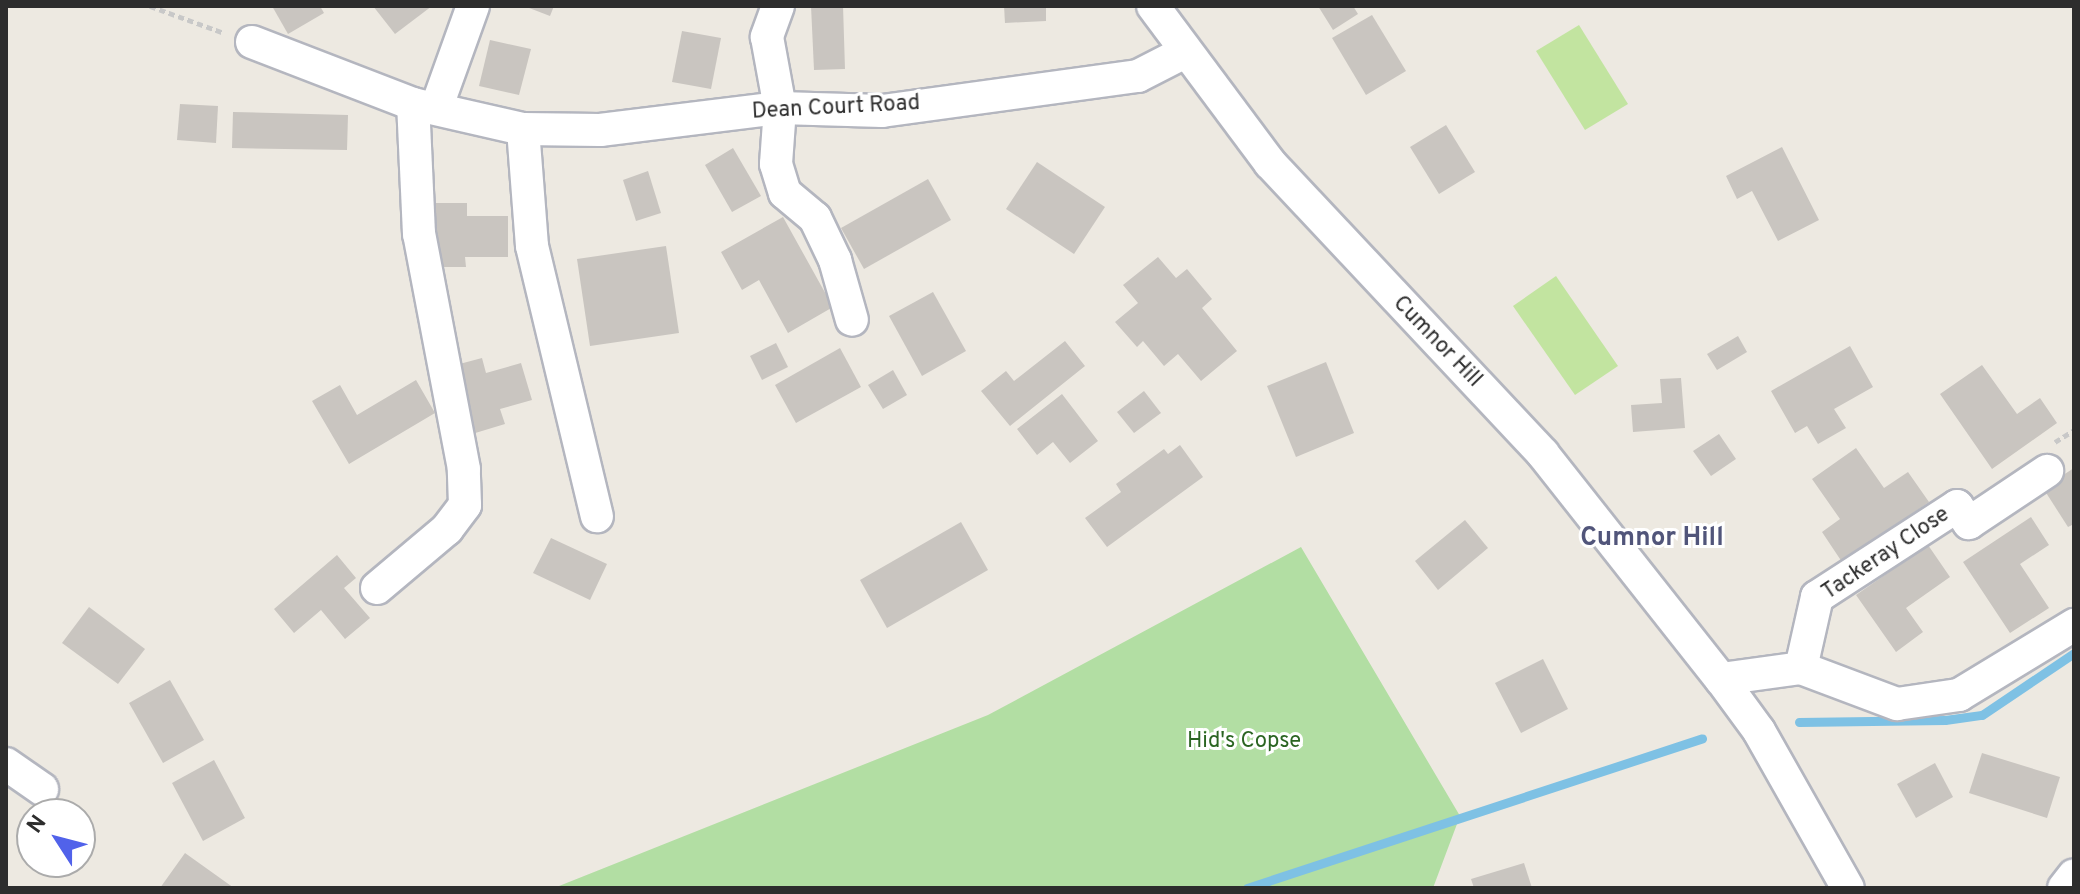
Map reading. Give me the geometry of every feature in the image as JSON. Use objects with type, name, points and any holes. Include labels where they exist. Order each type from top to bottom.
[{"type":"street","points":[[377,588],[447,529],[465,505],[464,469],[419,234],[425,105],[473,6]]},
{"type":"street","points":[[778,6],[767,37],[780,108],[776,164],[785,193],[815,218],[835,260],[852,320]]},
{"type":"street","name":"Cumnor Hill","points":[[1153,6],[1183,53],[1280,175],[1543,454],[1721,679],[1759,731],[1848,888]]},
{"type":"street","name":"Dean Court Road","points":[[252,42],[425,105],[523,129],[600,130],[780,108],[882,111],[1138,76],[1183,53]]},
{"type":"street","points":[[523,129],[532,246],[597,516]]},
{"type":"street","name":"Tackeray Close","points":[[1801,668],[1817,597],[1957,506],[1969,523],[2051,456]]},
{"type":"street","points":[[1721,679],[1801,668],[1897,704],[1959,695],[2074,625]]},
{"type":"street","points":[[6,764],[42,789]]},
{"type":"street","points":[[2064,888],[2074,875]]},
{"type":"path","points":[[150,6],[252,42]]},
{"type":"path","points":[[2051,456],[2074,430]]},
{"type":"green space","points":[[1579,25],[1628,104],[1585,130],[1536,51]]},
{"type":"green space","points":[[1556,276],[1618,366],[1575,395],[1513,306]]},
{"type":"green space","name":"Hid's Copse","points":[[1301,547],[1460,816],[1433,888],[554,888],[988,715]]},
{"type":"building","points":[[272,6],[320,6],[324,13],[288,34]]},
{"type":"building","points":[[373,6],[432,6],[395,34]]},
{"type":"building","points":[[524,6],[554,6],[550,16]]},
{"type":"building","points":[[811,6],[843,6],[845,69],[814,70]]},
{"type":"building","points":[[1004,6],[1046,6],[1046,21],[1005,23]]},
{"type":"building","points":[[1318,6],[1353,6],[1358,14],[1333,30]]},
{"type":"building","points":[[1372,15],[1406,71],[1366,95],[1332,38]]},
{"type":"building","points":[[682,31],[721,38],[711,89],[672,82]]},
{"type":"building","points":[[490,40],[531,49],[519,95],[479,86]]},
{"type":"building","points":[[180,104],[218,106],[216,143],[177,140]]},
{"type":"building","points":[[233,112],[348,115],[347,150],[232,148]]},
{"type":"building","points":[[1446,125],[1475,172],[1439,194],[1410,147]]},
{"type":"building","points":[[1782,147],[1819,220],[1778,241],[1752,191],[1737,199],[1726,176]]},
{"type":"building","points":[[733,148],[761,196],[732,212],[705,165]]},
{"type":"building","points":[[1037,162],[1105,207],[1074,254],[1006,209]]},
{"type":"building","points":[[648,171],[661,213],[636,221],[623,180]]},
{"type":"building","points":[[928,179],[951,220],[864,269],[841,228]]},
{"type":"building","points":[[434,203],[467,203],[467,216],[508,216],[508,257],[465,257],[466,267],[434,267]]},
{"type":"building","points":[[783,217],[833,307],[788,333],[759,280],[742,290],[721,252]]},
{"type":"building","points":[[666,246],[679,333],[590,346],[577,259]]},
{"type":"building","points":[[1158,257],[1176,278],[1187,269],[1212,299],[1202,308],[1237,351],[1201,381],[1178,354],[1164,366],[1143,341],[1137,347],[1115,322],[1138,303],[1123,285]]},
{"type":"building","points":[[933,292],[966,351],[922,376],[889,316]]},
{"type":"building","points":[[1738,336],[1747,352],[1717,370],[1707,354]]},
{"type":"building","points":[[1065,341],[1085,366],[1010,426],[981,391],[1006,371],[1014,381]]},
{"type":"building","points":[[776,343],[788,367],[762,380],[750,356]]},
{"type":"building","points":[[1850,346],[1873,387],[1834,409],[1846,428],[1818,444],[1807,426],[1795,433],[1771,391]]},
{"type":"building","points":[[840,348],[861,387],[796,423],[775,385]]},
{"type":"building","points":[[482,358],[486,373],[521,363],[532,400],[500,409],[505,424],[472,434],[452,366]]},
{"type":"building","points":[[1326,362],[1354,433],[1296,457],[1267,386]]},
{"type":"building","points":[[1982,365],[2017,414],[2040,398],[2057,423],[1992,469],[1940,394]]},
{"type":"building","points":[[893,370],[907,395],[883,409],[868,385]]},
{"type":"building","points":[[1681,378],[1685,428],[1633,432],[1631,405],[1662,403],[1660,379]]},
{"type":"building","points":[[416,380],[435,413],[349,464],[312,401],[340,385],[357,415]]},
{"type":"building","points":[[1144,391],[1161,413],[1134,433],[1117,412]]},
{"type":"building","points":[[1062,394],[1098,441],[1070,463],[1053,442],[1037,455],[1017,429]]},
{"type":"building","points":[[1719,434],[1736,459],[1711,476],[1693,451]]},
{"type":"building","points":[[1180,445],[1203,477],[1107,547],[1085,518],[1121,492],[1116,484],[1164,449],[1168,454]]},
{"type":"building","points":[[1856,448],[1884,488],[1908,472],[1929,502],[1842,562],[1822,532],[1840,519],[1812,479]]},
{"type":"building","points":[[2074,468],[2074,524],[2068,527],[2043,488]]},
{"type":"building","points":[[2031,517],[2049,545],[2020,564],[2049,608],[2010,633],[1963,562]]},
{"type":"building","points":[[1465,520],[1488,548],[1438,590],[1415,561]]},
{"type":"building","points":[[961,522],[988,570],[887,628],[860,580]]},
{"type":"building","points":[[551,538],[607,564],[590,600],[533,573]]},
{"type":"building","points":[[1928,545],[1950,577],[1906,608],[1923,632],[1896,652],[1856,595]]},
{"type":"building","points":[[337,555],[356,578],[344,588],[370,618],[345,639],[321,610],[294,633],[274,609]]},
{"type":"building","points":[[89,607],[145,649],[118,684],[62,643]]},
{"type":"building","points":[[1543,659],[1568,709],[1521,733],[1495,683]]},
{"type":"building","points":[[170,680],[204,740],[163,763],[129,703]]},
{"type":"building","points":[[1982,753],[2060,777],[2047,818],[1969,793]]},
{"type":"building","points":[[214,760],[245,818],[203,841],[172,783]]},
{"type":"building","points":[[1935,763],[1953,797],[1916,818],[1897,784]]},
{"type":"building","points":[[185,853],[234,888],[160,888]]},
{"type":"building","points":[[1524,863],[1532,888],[1474,888],[1471,879]]},
{"type":"waterway","points":[[1799,722],[1945,720],[1982,715],[2074,653]]},
{"type":"waterway","points":[[1247,888],[1702,738]]},
{"type":"district","name":"Cumnor Hill","points":[[1652,539]]}]
